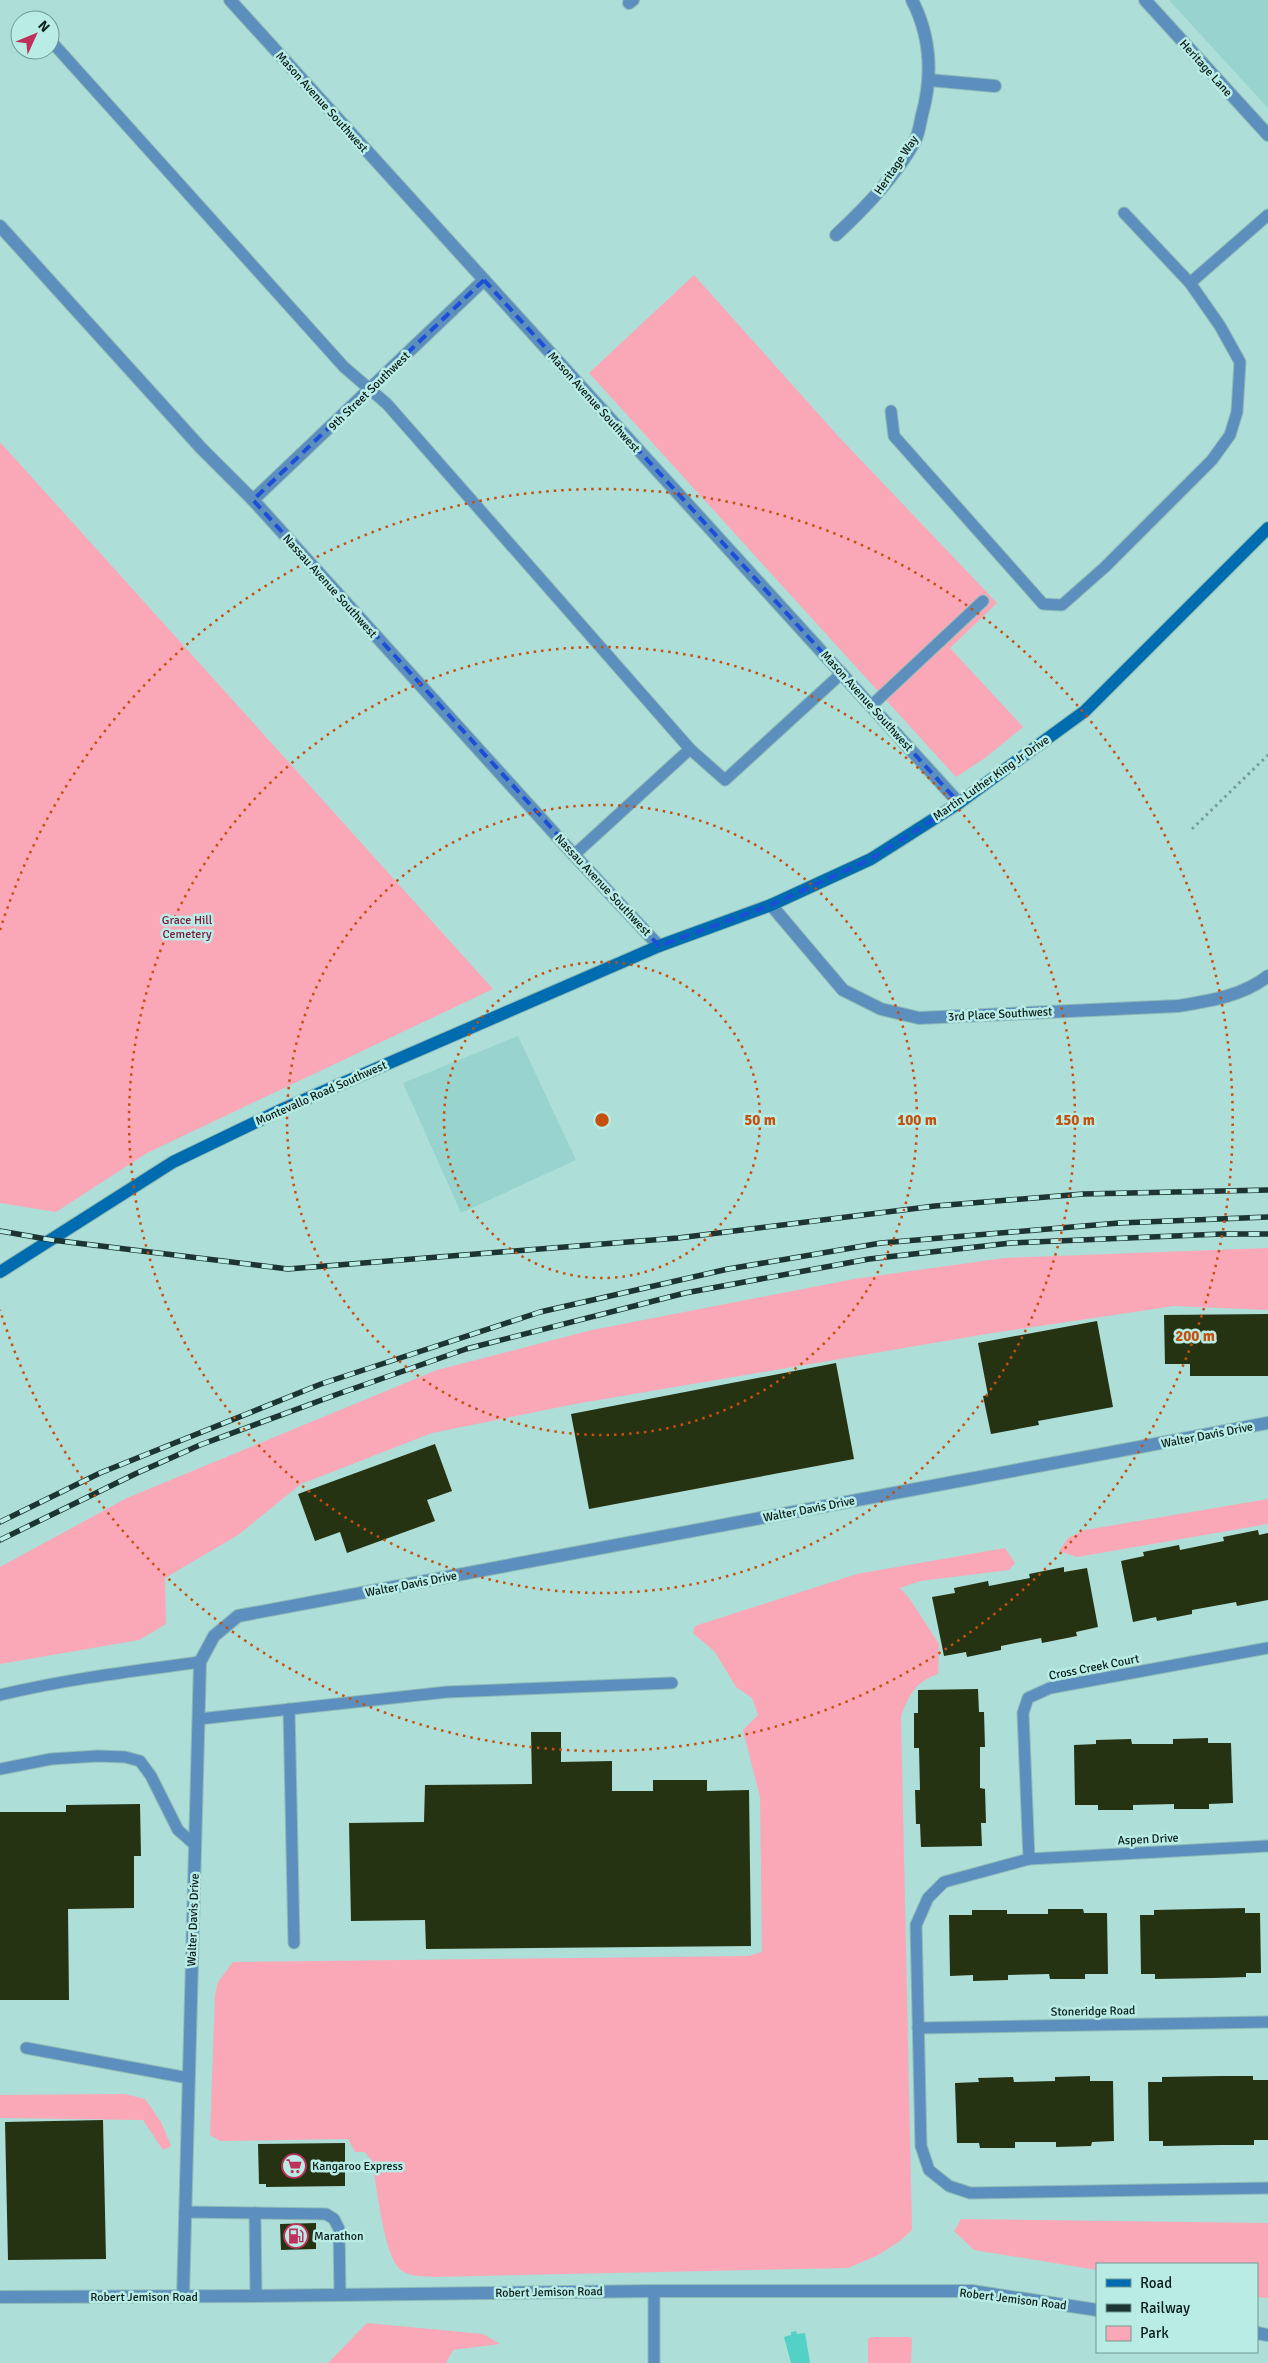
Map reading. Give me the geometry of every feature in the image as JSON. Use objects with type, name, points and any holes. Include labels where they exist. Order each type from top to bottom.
[{"type":"main road","name":"Martin Luther King Jr Drive","points":[[660,946],[771,905],[871,859],[959,803],[1085,711],[1268,528]]},
{"type":"main road","name":"Montevallo Road Southwest","points":[[0,1272],[173,1162],[283,1109],[660,946]]},
{"type":"street","name":"Mason Avenue Southwest","points":[[230,0],[959,803]]},
{"type":"street","name":"Heritage Way","points":[[836,235],[883,188],[916,139],[929,80],[928,43],[921,17],[912,0]]},
{"type":"street","name":"Heritage Lane","points":[[1145,0],[1268,136]]},
{"type":"street","points":[[929,80],[995,86]]},
{"type":"street","name":"Nassau Avenue Southwest","points":[[0,226],[201,448],[253,500],[574,856],[660,946]]},
{"type":"street","name":"9th Street Southwest","points":[[253,500],[484,280]]},
{"type":"street","name":"3rd Place Southwest","points":[[771,905],[843,990],[881,1009],[919,1018],[1178,1006],[1219,999],[1258,984],[1268,976]]},
{"type":"street","name":"Walter Davis Drive","points":[[182,2297],[200,1662],[214,1636],[238,1616],[1268,1423]]},
{"type":"street","name":"Robert Jemison Road","points":[[0,2297],[182,2297],[654,2291],[972,2291],[1096,2310]]},
{"type":"lane","points":[[60,51],[344,367],[362,384],[371,388],[387,404],[690,749],[725,780],[842,673]]},
{"type":"lane","points":[[891,411],[894,436],[1043,604],[1062,605],[1105,567],[1206,467],[1230,435],[1237,412],[1240,362],[1220,326],[1190,283],[1124,213]]},
{"type":"lane","points":[[1190,283],[1268,215]]},
{"type":"lane","points":[[871,706],[983,601]]},
{"type":"lane","points":[[574,856],[690,749]]},
{"type":"lane","name":"Cross Creek Court","points":[[1029,1859],[1023,1713],[1028,1698],[1050,1688],[1268,1648]]},
{"type":"lane","points":[[0,1696],[40,1686],[97,1676],[200,1662]]},
{"type":"lane","points":[[199,1719],[447,1692],[672,1683]]},
{"type":"lane","points":[[289,1709],[294,1943]]},
{"type":"lane","points":[[0,1770],[51,1759],[98,1756],[125,1757],[140,1761],[151,1776],[178,1830],[195,1845]]},
{"type":"lane","name":"Aspen Drive","points":[[1268,1846],[1029,1859],[944,1882],[928,1898],[916,1925],[921,2146],[929,2170],[949,2186],[970,2193],[1268,2188]]},
{"type":"lane","name":"Stoneridge Road","points":[[918,2028],[1268,2022]]},
{"type":"lane","points":[[26,2048],[188,2078]]},
{"type":"lane","points":[[185,2212],[326,2214],[334,2219],[339,2229],[340,2295]]},
{"type":"lane","points":[[255,2213],[256,2296]]},
{"type":"lane","points":[[654,2291],[654,2363]]},
{"type":"path","points":[[1192,829],[1268,755]]},
{"type":"highlighted area","points":[[484,280],[959,803],[871,859],[771,905],[659,946],[253,500]]},
{"type":"shaded area","points":[[1169,0],[1268,0],[1268,108]]},
{"type":"shaded area","points":[[518,1036],[576,1160],[461,1213],[403,1083]]},
{"type":"green space","points":[[694,275],[838,436],[997,603],[950,648],[1023,727],[985,758],[956,777],[589,373]]},
{"type":"green space","name":"Grace Hill Cemetery","points":[[0,442],[493,989],[147,1153],[56,1212],[0,1203]]},
{"type":"green space","points":[[1268,1248],[1268,1310],[1174,1306],[992,1333],[575,1404],[432,1433],[301,1484],[238,1535],[165,1578],[166,1624],[139,1640],[0,1664],[0,1567],[127,1498],[437,1370],[592,1330],[854,1279],[1004,1258]]},
{"type":"green space","points":[[1268,1499],[1268,1524],[1077,1557],[1059,1551],[1068,1538],[1085,1530]]},
{"type":"green space","points":[[1005,1548],[1015,1563],[1009,1570],[920,1581],[900,1588],[909,1598],[939,1644],[938,1674],[918,1685],[901,1716],[912,2230],[900,2241],[878,2255],[848,2268],[433,2277],[414,2275],[400,2270],[392,2257],[384,2231],[372,2161],[365,2152],[355,2152],[348,2139],[220,2141],[210,2135],[215,1995],[218,1982],[233,1962],[748,1956],[762,1952],[760,1797],[743,1730],[758,1715],[752,1698],[736,1687],[715,1652],[693,1633],[695,1626],[857,1574]]},
{"type":"green space","points":[[125,2094],[145,2099],[161,2122],[171,2146],[163,2150],[143,2120],[0,2118],[0,2095]]},
{"type":"green space","points":[[961,2219],[1268,2223],[1268,2298],[1258,2297],[1258,2263],[1096,2263],[1096,2270],[974,2250],[954,2231]]},
{"type":"green space","points":[[367,2323],[483,2334],[500,2344],[453,2350],[446,2363],[328,2363]]},
{"type":"green space","points":[[871,2337],[909,2337],[912,2339],[911,2363],[868,2363],[868,2339]]},
{"type":"water","points":[[796,2331],[797,2334],[805,2333],[810,2363],[791,2363],[784,2337]]},
{"type":"building","points":[[1268,1314],[1268,1376],[1190,1376],[1190,1364],[1165,1364],[1164,1315]]},
{"type":"building","points":[[1097,1321],[1113,1407],[1038,1421],[1039,1425],[991,1434],[983,1396],[988,1395],[978,1343]]},
{"type":"building","points":[[836,1363],[854,1459],[589,1509],[571,1414]]},
{"type":"building","points":[[435,1444],[452,1491],[427,1500],[435,1521],[347,1553],[340,1532],[315,1541],[298,1494]]},
{"type":"building","points":[[1258,1530],[1259,1535],[1268,1533],[1268,1600],[1237,1606],[1236,1602],[1192,1610],[1192,1614],[1157,1621],[1156,1617],[1133,1622],[1121,1561],[1144,1556],[1143,1552],[1179,1545],[1180,1550],[1224,1541],[1223,1537]]},
{"type":"building","points":[[1064,1567],[1064,1572],[1087,1568],[1098,1627],[1076,1632],[1077,1636],[1042,1643],[1041,1638],[1001,1646],[1001,1650],[967,1657],[966,1652],[944,1656],[932,1597],[955,1593],[954,1588],[988,1581],[989,1586],[1030,1578],[1029,1574]]},
{"type":"building","points":[[978,1689],[979,1712],[984,1712],[985,1747],[980,1747],[980,1788],[985,1789],[986,1823],[981,1823],[982,1846],[921,1847],[920,1824],[916,1824],[915,1790],[920,1790],[919,1748],[914,1748],[914,1713],[918,1713],[918,1690]]},
{"type":"building","points":[[531,1732],[561,1732],[561,1762],[612,1761],[612,1791],[653,1791],[653,1780],[707,1780],[707,1791],[749,1790],[751,1946],[426,1949],[425,1920],[351,1921],[349,1823],[424,1822],[425,1785],[532,1784]]},
{"type":"building","points":[[1208,1738],[1208,1743],[1231,1743],[1233,1803],[1209,1804],[1209,1809],[1174,1809],[1174,1804],[1133,1805],[1133,1810],[1098,1810],[1098,1805],[1075,1805],[1074,1745],[1096,1744],[1096,1740],[1131,1739],[1132,1744],[1173,1744],[1173,1739]]},
{"type":"building","points":[[140,1804],[141,1856],[134,1856],[134,1908],[68,1909],[69,2000],[0,2000],[0,1812],[66,1812],[66,1805]]},
{"type":"building","points":[[1245,1908],[1245,1913],[1260,1913],[1261,1973],[1246,1973],[1246,1977],[1155,1979],[1155,1974],[1141,1974],[1140,1915],[1154,1915],[1154,1910]]},
{"type":"building","points":[[1048,1909],[1083,1909],[1084,1913],[1107,1913],[1108,1974],[1085,1974],[1085,1979],[1050,1979],[1049,1974],[1008,1975],[1008,1980],[973,1981],[973,1975],[950,1976],[949,1915],[972,1915],[972,1910],[1007,1910],[1007,1914],[1048,1914]]},
{"type":"building","points":[[1090,2076],[1090,2081],[1113,2081],[1114,2141],[1092,2142],[1091,2146],[1056,2147],[1056,2142],[1015,2142],[1015,2148],[980,2148],[979,2143],[957,2143],[955,2083],[979,2082],[978,2078],[1013,2077],[1014,2082],[1055,2081],[1055,2077]]},
{"type":"building","points":[[1253,2076],[1253,2080],[1268,2080],[1268,2140],[1254,2140],[1254,2145],[1163,2146],[1163,2141],[1149,2141],[1148,2082],[1162,2082],[1162,2077]]},
{"type":"building","points":[[103,2120],[106,2259],[8,2260],[5,2122]]},
{"type":"building","points":[[345,2143],[345,2186],[266,2187],[266,2184],[259,2184],[258,2144]]},
{"type":"building","points":[[316,2223],[316,2249],[281,2250],[280,2224]]},
{"type":"railway","points":[[0,1231],[52,1240],[288,1269],[678,1238],[935,1206],[1083,1194],[1268,1190]]},
{"type":"railway","points":[[0,1522],[100,1473],[321,1384],[540,1312],[728,1269],[881,1243],[1119,1223],[1268,1217]]},
{"type":"railway","points":[[0,1540],[135,1474],[200,1445],[338,1394],[466,1349],[685,1293],[869,1259],[1011,1243],[1221,1234],[1268,1234]]},
{"type":"place","name":"Kangaroo Express","points":[[294,2166]]},
{"type":"place","name":"Marathon","points":[[296,2236]]}]
